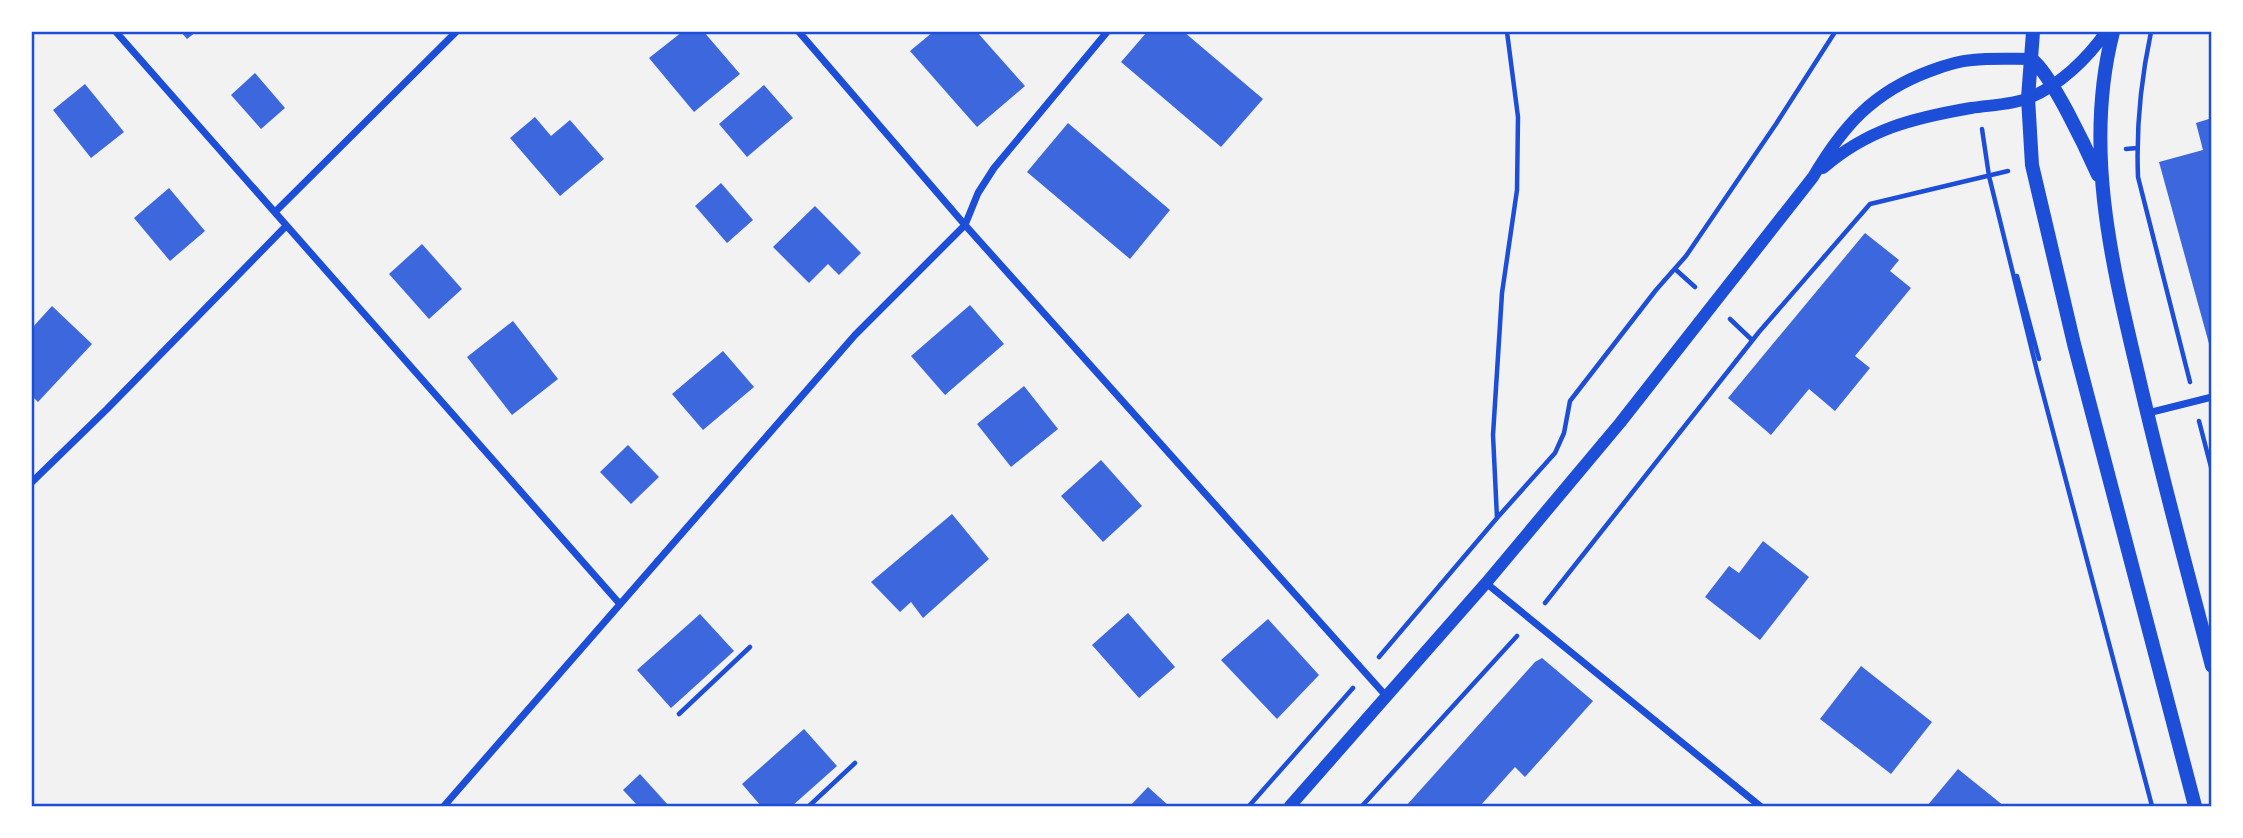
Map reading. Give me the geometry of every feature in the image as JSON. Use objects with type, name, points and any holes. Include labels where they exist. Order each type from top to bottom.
[{"type":"main road","points":[[2033,32],[2028,98],[2032,165],[2074,344],[2195,807]]},
{"type":"main road","points":[[2113,32],[2104,80],[2100,153],[2110,252],[2147,414],[2211,666]]},
{"type":"main road","points":[[2031,59],[2037,63],[2051,86],[2103,184]]},
{"type":"street","points":[[116,32],[619,603]]},
{"type":"street","points":[[275,212],[456,32]]},
{"type":"street","points":[[799,32],[965,225],[1387,697]]},
{"type":"street","points":[[444,807],[855,335],[965,225],[978,193],[994,169],[1107,32]]},
{"type":"street","points":[[1813,177],[1842,152],[1877,132],[1923,117],[2028,98],[2051,86],[2090,53],[2106,32]]},
{"type":"street","points":[[1290,807],[1486,583],[1620,423],[1813,177],[1832,145],[1855,117],[1896,86],[1940,67],[1969,60],[2031,59]]},
{"type":"street","points":[[32,482],[286,226]]},
{"type":"street","points":[[2147,414],[2211,397]]},
{"type":"street","points":[[1486,583],[1760,807]]},
{"type":"path","points":[[1497,518],[1493,422],[1502,293],[1517,190],[1518,117],[1507,32]]},
{"type":"path","points":[[1249,807],[1555,453],[1564,433],[1570,401],[1656,290],[1686,256],[1835,32]]},
{"type":"path","points":[[2151,32],[2144,65],[2137,148],[2138,177],[2211,471]]},
{"type":"path","points":[[1978,107],[1989,176],[2152,807]]},
{"type":"path","points":[[2100,153],[2137,148]]},
{"type":"path","points":[[1362,807],[1532,620],[1759,332],[1864,209],[1870,204],[2032,165]]},
{"type":"path","points":[[2017,276],[2035,355]]},
{"type":"path","points":[[2035,355],[2045,351]]},
{"type":"path","points":[[679,714],[750,647]]},
{"type":"path","points":[[808,807],[855,764]]},
{"type":"building","points":[[181,32],[196,32],[187,39]]},
{"type":"building","points":[[682,32],[704,32],[740,74],[694,112],[649,58]]},
{"type":"building","points":[[933,32],[977,32],[1025,86],[977,127],[910,51]]},
{"type":"building","points":[[1147,32],[1184,32],[1263,99],[1221,147],[1121,62]]},
{"type":"building","points":[[255,73],[285,108],[261,129],[231,95]]},
{"type":"building","points":[[85,84],[124,132],[91,158],[53,110]]},
{"type":"building","points":[[764,85],[793,118],[747,157],[719,124]]},
{"type":"building","points":[[535,117],[551,136],[570,120],[604,159],[560,196],[510,138]]},
{"type":"building","points":[[2212,118],[2211,351],[2159,162],[2203,150],[2196,123]]},
{"type":"building","points":[[1068,123],[1170,210],[1130,259],[1027,172]]},
{"type":"building","points":[[721,183],[753,220],[727,243],[695,206]]},
{"type":"building","points":[[169,188],[205,231],[170,261],[134,218]]},
{"type":"building","points":[[815,206],[861,253],[839,275],[828,264],[809,283],[773,247]]},
{"type":"building","points":[[1865,233],[1899,260],[1890,271],[1911,288],[1855,356],[1870,368],[1835,411],[1809,389],[1771,435],[1728,398]]},
{"type":"building","points":[[422,244],[462,289],[429,319],[389,274]]},
{"type":"building","points":[[970,305],[1004,344],[945,395],[911,356]]},
{"type":"building","points":[[52,306],[92,344],[38,402],[32,396],[32,328]]},
{"type":"building","points":[[513,321],[558,379],[512,415],[467,357]]},
{"type":"building","points":[[723,351],[754,387],[703,430],[672,394]]},
{"type":"building","points":[[1024,386],[1058,429],[1011,467],[977,424]]},
{"type":"building","points":[[628,445],[659,477],[631,504],[600,472]]},
{"type":"building","points":[[1101,460],[1142,506],[1103,542],[1061,496]]},
{"type":"building","points":[[952,514],[989,559],[923,618],[911,602],[900,612],[871,582]]},
{"type":"building","points":[[1763,541],[1809,577],[1760,640],[1705,597],[1729,566],[1739,573]]},
{"type":"building","points":[[1128,613],[1175,667],[1139,698],[1092,645]]},
{"type":"building","points":[[700,614],[734,651],[671,708],[637,670]]},
{"type":"building","points":[[1268,619],[1319,675],[1277,719],[1221,660]]},
{"type":"building","points":[[1542,658],[1593,701],[1525,777],[1515,767],[1480,806],[1406,806],[1535,662]]},
{"type":"building","points":[[1861,666],[1932,722],[1891,774],[1820,719]]},
{"type":"building","points":[[804,729],[837,766],[792,806],[761,806],[742,784]]},
{"type":"building","points":[[1958,769],[2004,806],[1927,806]]},
{"type":"building","points":[[640,774],[669,806],[638,806],[623,790]]},
{"type":"building","points":[[1148,787],[1169,806],[1130,806]]}]
